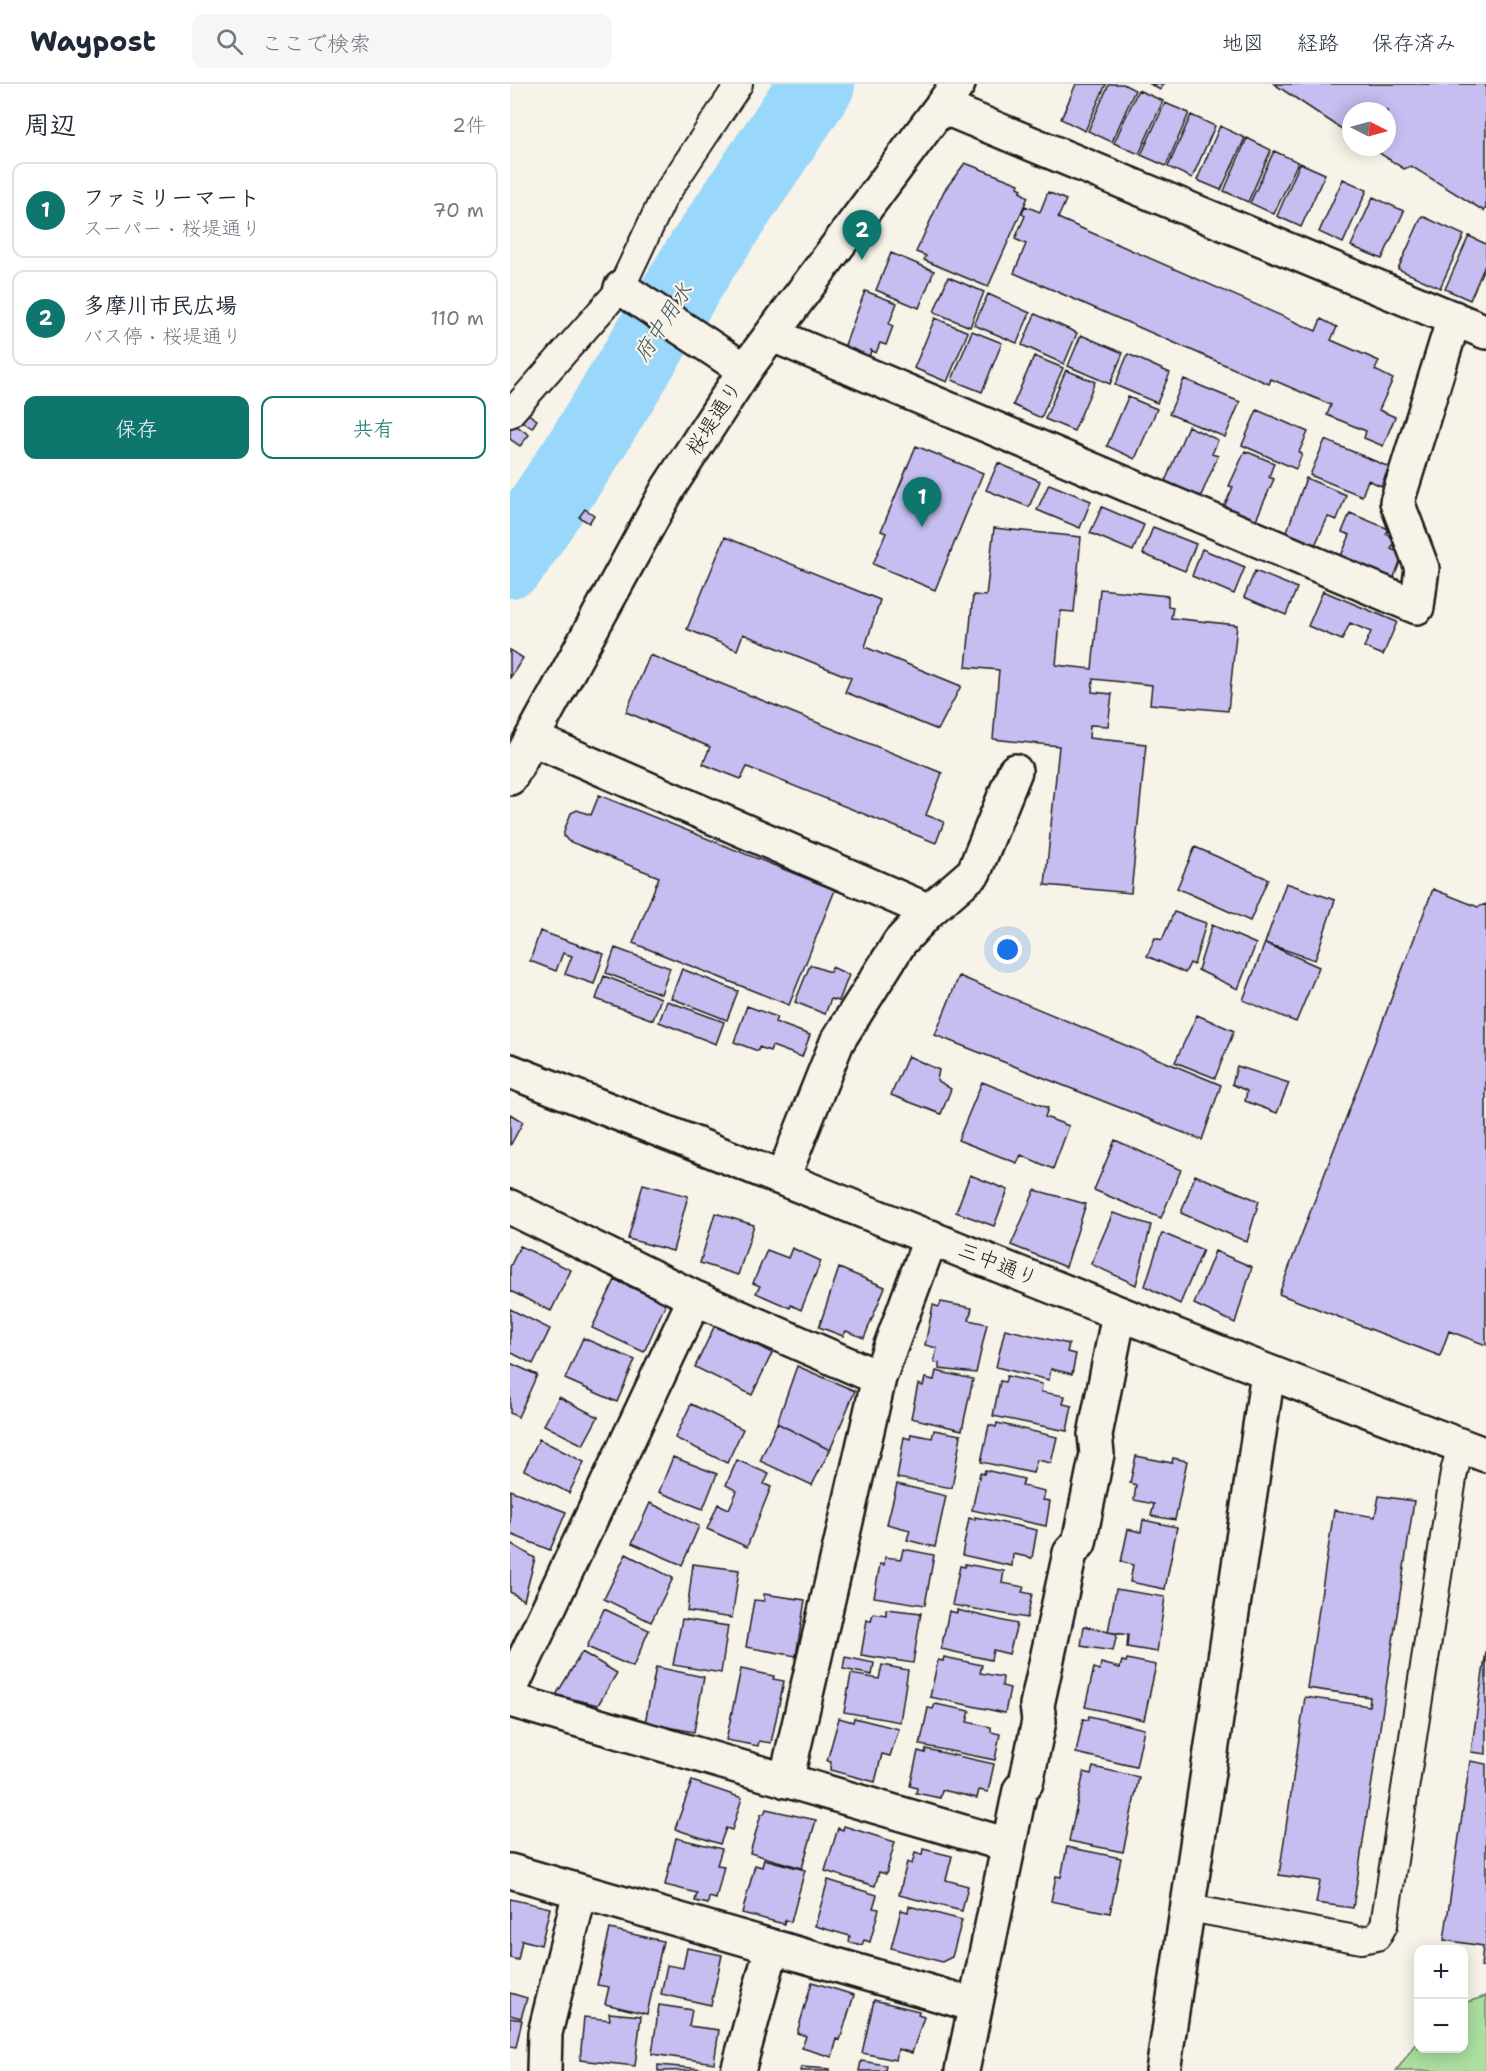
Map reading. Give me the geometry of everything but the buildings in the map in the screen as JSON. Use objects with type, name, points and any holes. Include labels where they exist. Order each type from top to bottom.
[{"type":"street","points":[[950,96],[1486,332]]},
{"type":"street","name":"桜堤通り","points":[[510,778],[669,487],[746,370],[950,96]]},
{"type":"street","points":[[628,293],[746,370]]},
{"type":"street","points":[[773,336],[1417,607],[1422,568],[1397,502],[1454,318]]},
{"type":"street","points":[[533,739],[929,911]]},
{"type":"street","points":[[783,1177],[837,1042],[900,942],[929,911],[974,872],[1015,771]]},
{"type":"street","name":"三中通り","points":[[510,1071],[783,1177],[1119,1314],[1474,1451]]},
{"type":"street","points":[[510,1208],[695,1298],[879,1378]]},
{"type":"street","points":[[786,1781],[879,1378],[931,1237]]},
{"type":"street","points":[[510,1690],[695,1298]]},
{"type":"street","points":[[962,2071],[1008,1845],[1037,1731],[1039,1720],[1037,1705],[1070,1553],[1079,1543],[1097,1454],[1095,1435],[1119,1314]]},
{"type":"street","points":[[1163,2071],[1268,1372]]},
{"type":"street","points":[[510,1700],[1008,1845]]},
{"type":"street","points":[[510,1871],[975,2005]]},
{"type":"street","points":[[544,2071],[545,2033],[580,1893]]},
{"type":"street","points":[[738,2071],[772,1947]]},
{"type":"lane","points":[[510,414],[628,293],[664,197],[739,84]]},
{"type":"lane","points":[[1189,1908],[1361,1940],[1377,1937],[1384,1925],[1454,1472],[1474,1451]]},
{"type":"green space","points":[[1486,1996],[1486,2071],[1396,2071],[1414,2046],[1414,2053],[1468,2053],[1468,2002]]},
{"type":"waterway","name":"府中用水","points":[[510,560],[584,449],[700,259],[817,84]]},
{"type":"place","name":"多摩川市民広場","points":[[862,260]]},
{"type":"place","name":"ファミリーマート","points":[[922,527]]}]
